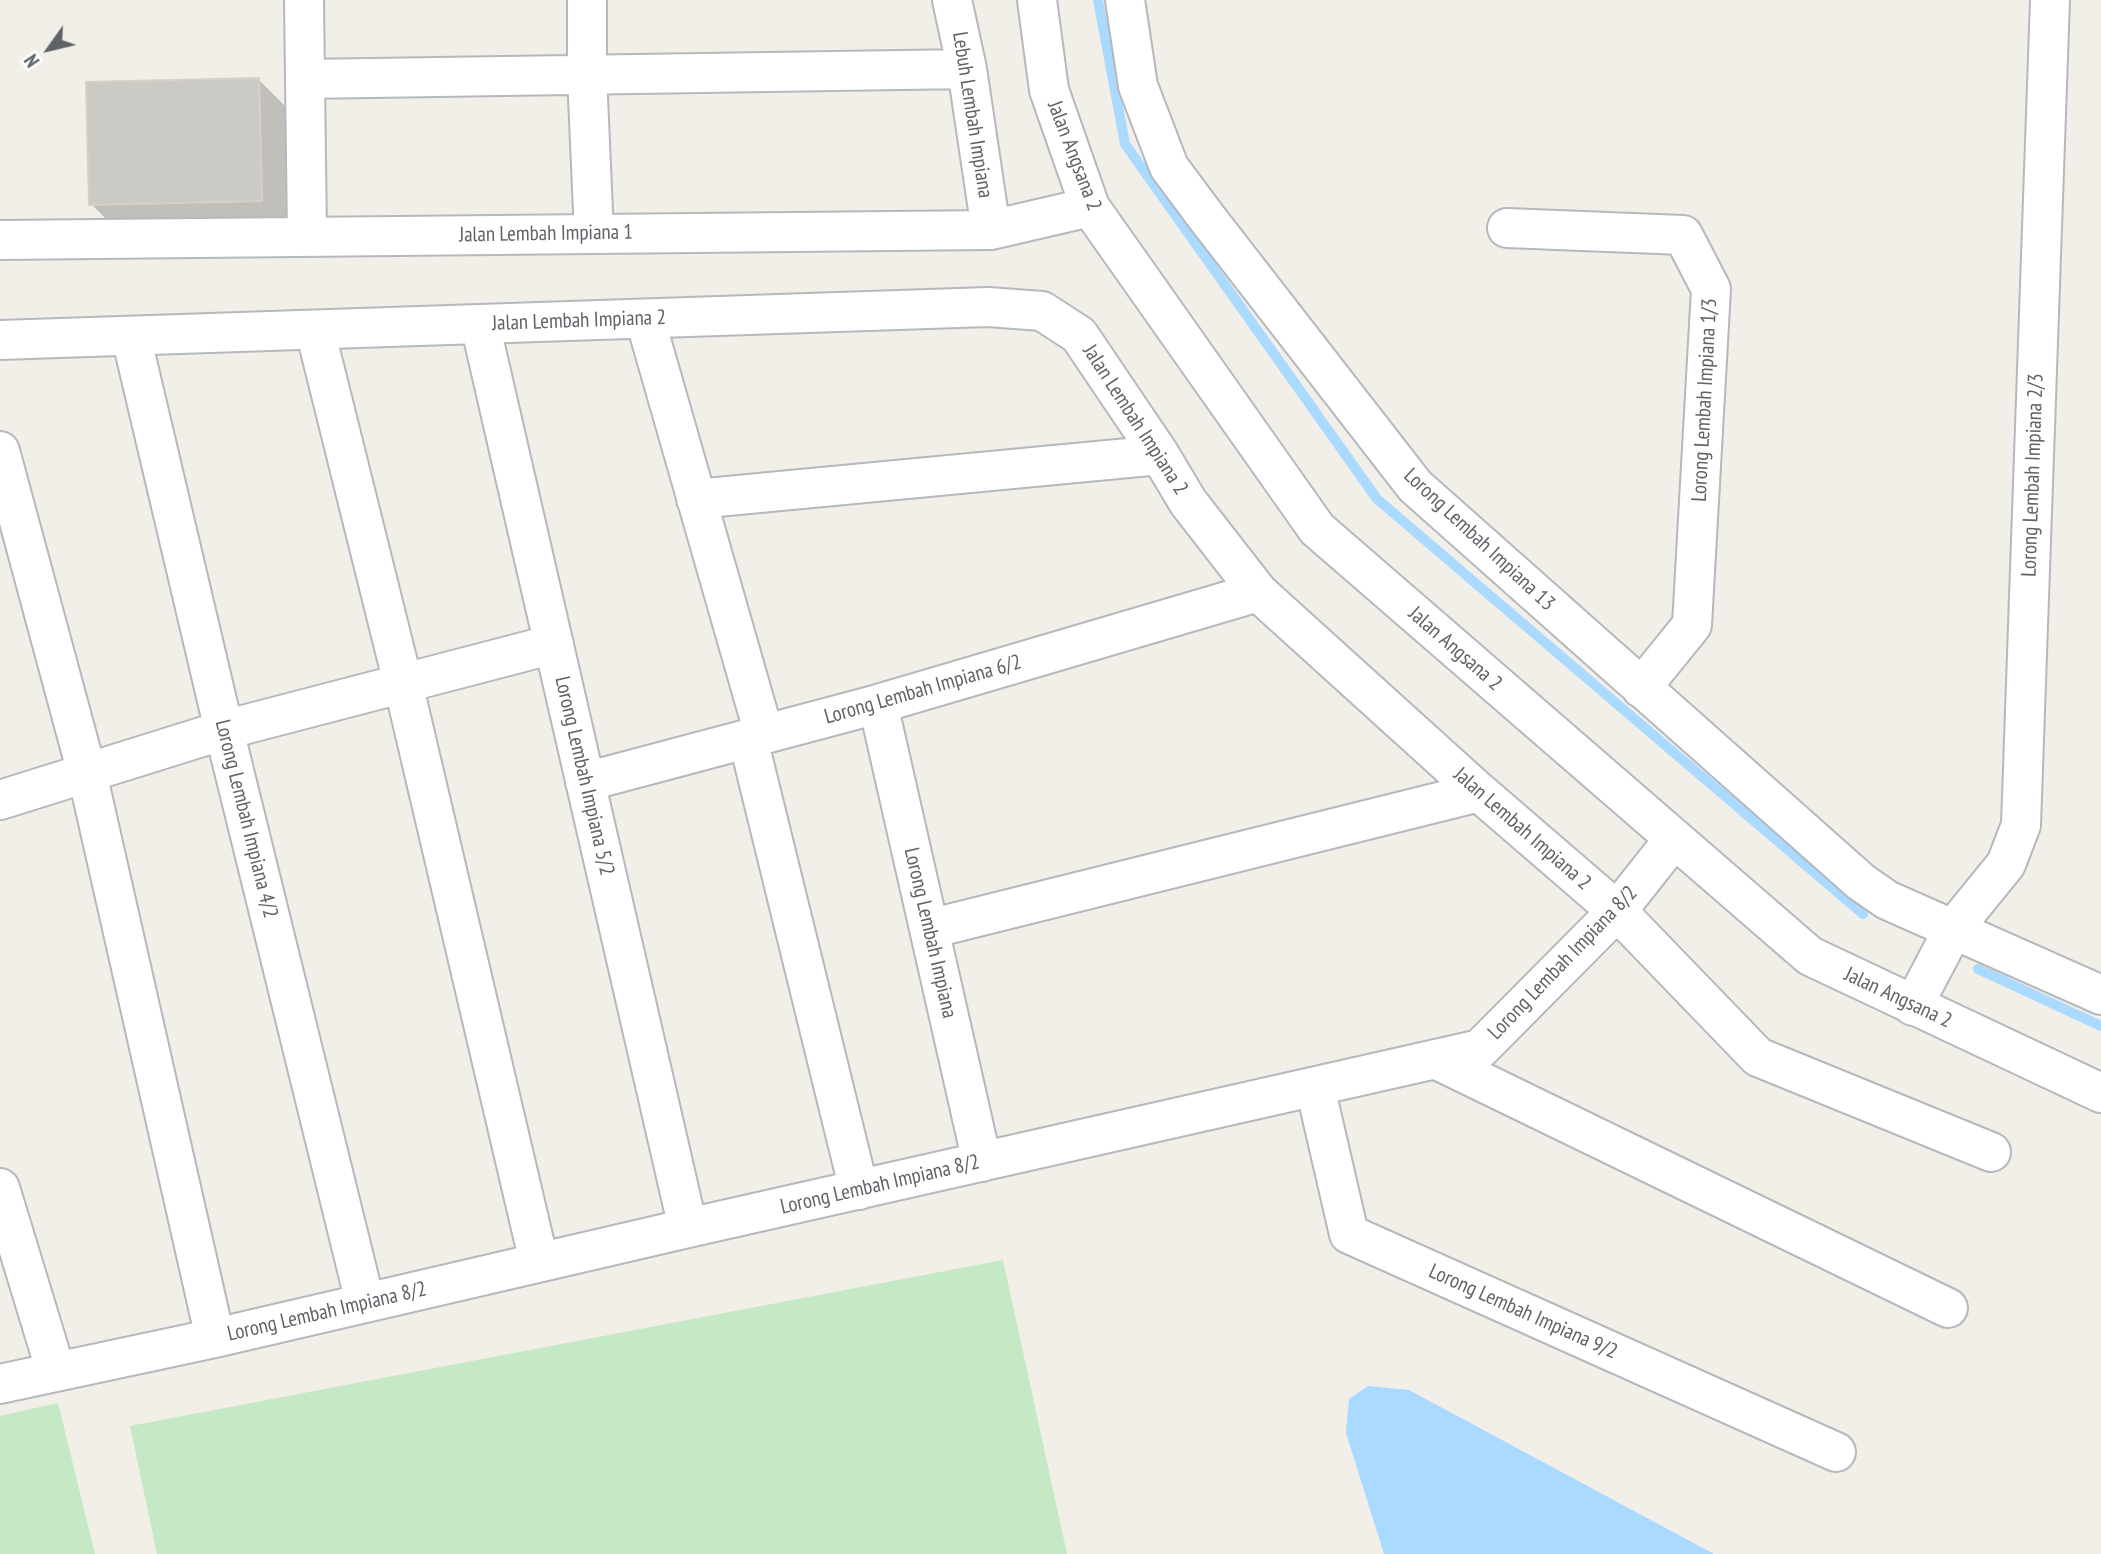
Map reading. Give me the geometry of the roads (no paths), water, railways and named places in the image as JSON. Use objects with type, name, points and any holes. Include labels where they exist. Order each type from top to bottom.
[{"type":"street","points":[[304,0],[307,237]]},
{"type":"street","points":[[587,0],[587,75],[594,234]]},
{"type":"street","name":"Lebuh Lembah Impiana","points":[[952,0],[967,69],[991,230]]},
{"type":"street","name":"Jalan Angsana 2","points":[[1037,0],[1049,90],[1090,207],[1317,529],[1810,956],[2101,1093]]},
{"type":"street","name":"Lorong Lembah Impiana 13","points":[[1125,0],[1138,86],[1169,167],[1415,486],[1861,882],[1887,900],[2101,995]]},
{"type":"street","name":"Lorong Lembah Impiana 2/3","points":[[1913,1006],[1954,928],[2006,864],[2021,825],[2050,0]]},
{"type":"street","points":[[305,79],[967,69]]},
{"type":"street","name":"Jalan Lembah Impiana 1","points":[[0,240],[991,230],[1090,207]]},
{"type":"street","name":"Lorong Lembah Impiana 1/3","points":[[1507,228],[1683,235],[1711,289],[1692,625],[1641,688]]},
{"type":"street","name":"Jalan Lembah Impiana 2","points":[[0,340],[988,307],[1042,311],[1079,335],[1160,455],[1188,502],[1258,592],[1479,792],[1617,911],[1758,1057],[1991,1152]]},
{"type":"street","points":[[645,319],[696,499],[756,737],[859,1190]]},
{"type":"street","name":"Lorong Lembah Impiana 5/2","points":[[480,324],[688,1228]]},
{"type":"street","points":[[315,330],[403,683],[539,1262]]},
{"type":"street","name":"Lorong Lembah Impiana 4/2","points":[[131,336],[224,730],[365,1302]]},
{"type":"street","points":[[0,451],[87,773],[215,1338]]},
{"type":"street","points":[[696,499],[1160,455]]},
{"type":"street","name":"Lorong Lembah Impiana 6/2","points":[[585,782],[878,704],[1258,592]]},
{"type":"street","points":[[0,800],[224,730],[554,644]]},
{"type":"street","name":"Lorong Lembah Impiana","points":[[878,704],[982,1162]]},
{"type":"street","points":[[929,929],[1479,792]]},
{"type":"street","name":"Lorong Lembah Impiana 8/2","points":[[0,1384],[215,1338],[1480,1049],[1617,911],[1674,839]]},
{"type":"street","points":[[1435,1059],[1948,1308]]},
{"type":"street","name":"Lorong Lembah Impiana 9/2","points":[[1315,1087],[1349,1234],[1836,1452]]},
{"type":"street","points":[[0,1188],[56,1372]]},
{"type":"water","points":[[1368,1386],[1409,1390],[1714,1554],[1384,1554],[1346,1433],[1349,1399]]},
{"type":"waterway","points":[[1098,0],[1125,144],[1377,499],[1863,914]]},
{"type":"waterway","points":[[1978,969],[2101,1026]]}]
